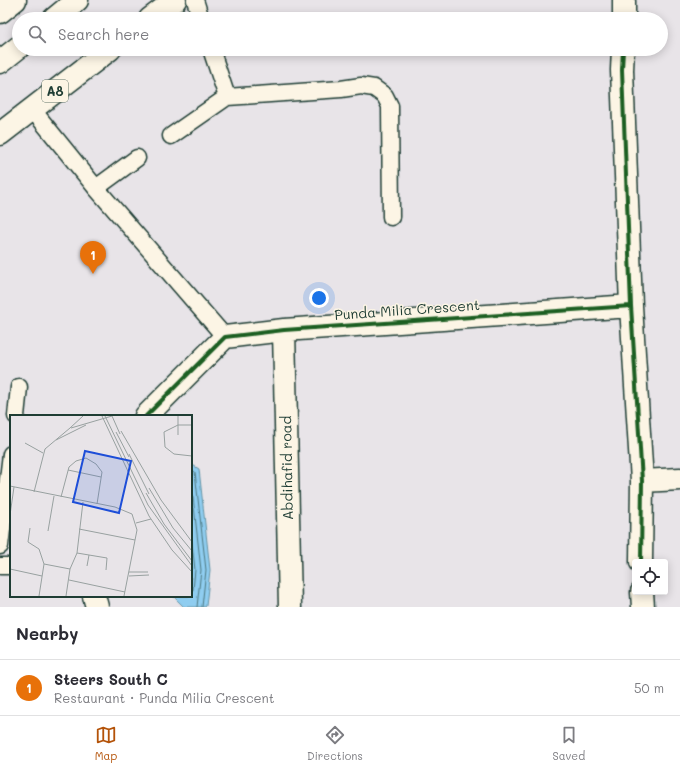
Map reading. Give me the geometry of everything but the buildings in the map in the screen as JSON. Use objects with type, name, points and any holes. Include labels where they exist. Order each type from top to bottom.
[{"type":"main road","points":[[0,12],[15,0]]},
{"type":"main road","points":[[63,12],[78,0]]},
{"type":"main road","points":[[159,12],[175,0]]},
{"type":"main road","points":[[624,0],[624,12]]},
{"type":"main road","points":[[0,62],[12,53]]},
{"type":"main road","name":"A8","points":[[0,134],[101,56]]},
{"type":"main road","points":[[623,56],[631,306],[642,481],[641,559]]},
{"type":"main road","name":"Punda Milia Crescent","points":[[225,337],[284,330],[631,306]]},
{"type":"main road","name":"Abdihafid road","points":[[284,330],[290,607]]},
{"type":"main road","points":[[147,415],[225,337]]},
{"type":"main road","points":[[642,481],[680,479]]},
{"type":"main road","points":[[642,595],[643,607]]},
{"type":"main road","points":[[94,597],[97,607]]},
{"type":"lane","points":[[195,0],[199,12]]},
{"type":"lane","points":[[213,56],[226,97]]},
{"type":"lane","points":[[171,136],[226,97],[341,89],[361,86],[374,88],[385,96],[390,106],[391,217]]},
{"type":"lane","points":[[32,109],[96,188],[225,337]]},
{"type":"lane","points":[[96,188],[137,158]]},
{"type":"lane","points":[[16,415],[19,387]]},
{"type":"lane","points":[[0,546],[10,462]]},
{"type":"water","points":[[192,465],[199,469],[210,570],[206,606],[184,607],[174,597],[192,597]]},
{"type":"cycle path","points":[[623,56],[631,306],[642,481],[641,559]]},
{"type":"cycle path","points":[[147,415],[225,337],[284,330],[631,306]]},
{"type":"place","name":"Steers South C","points":[[93,274]]}]
